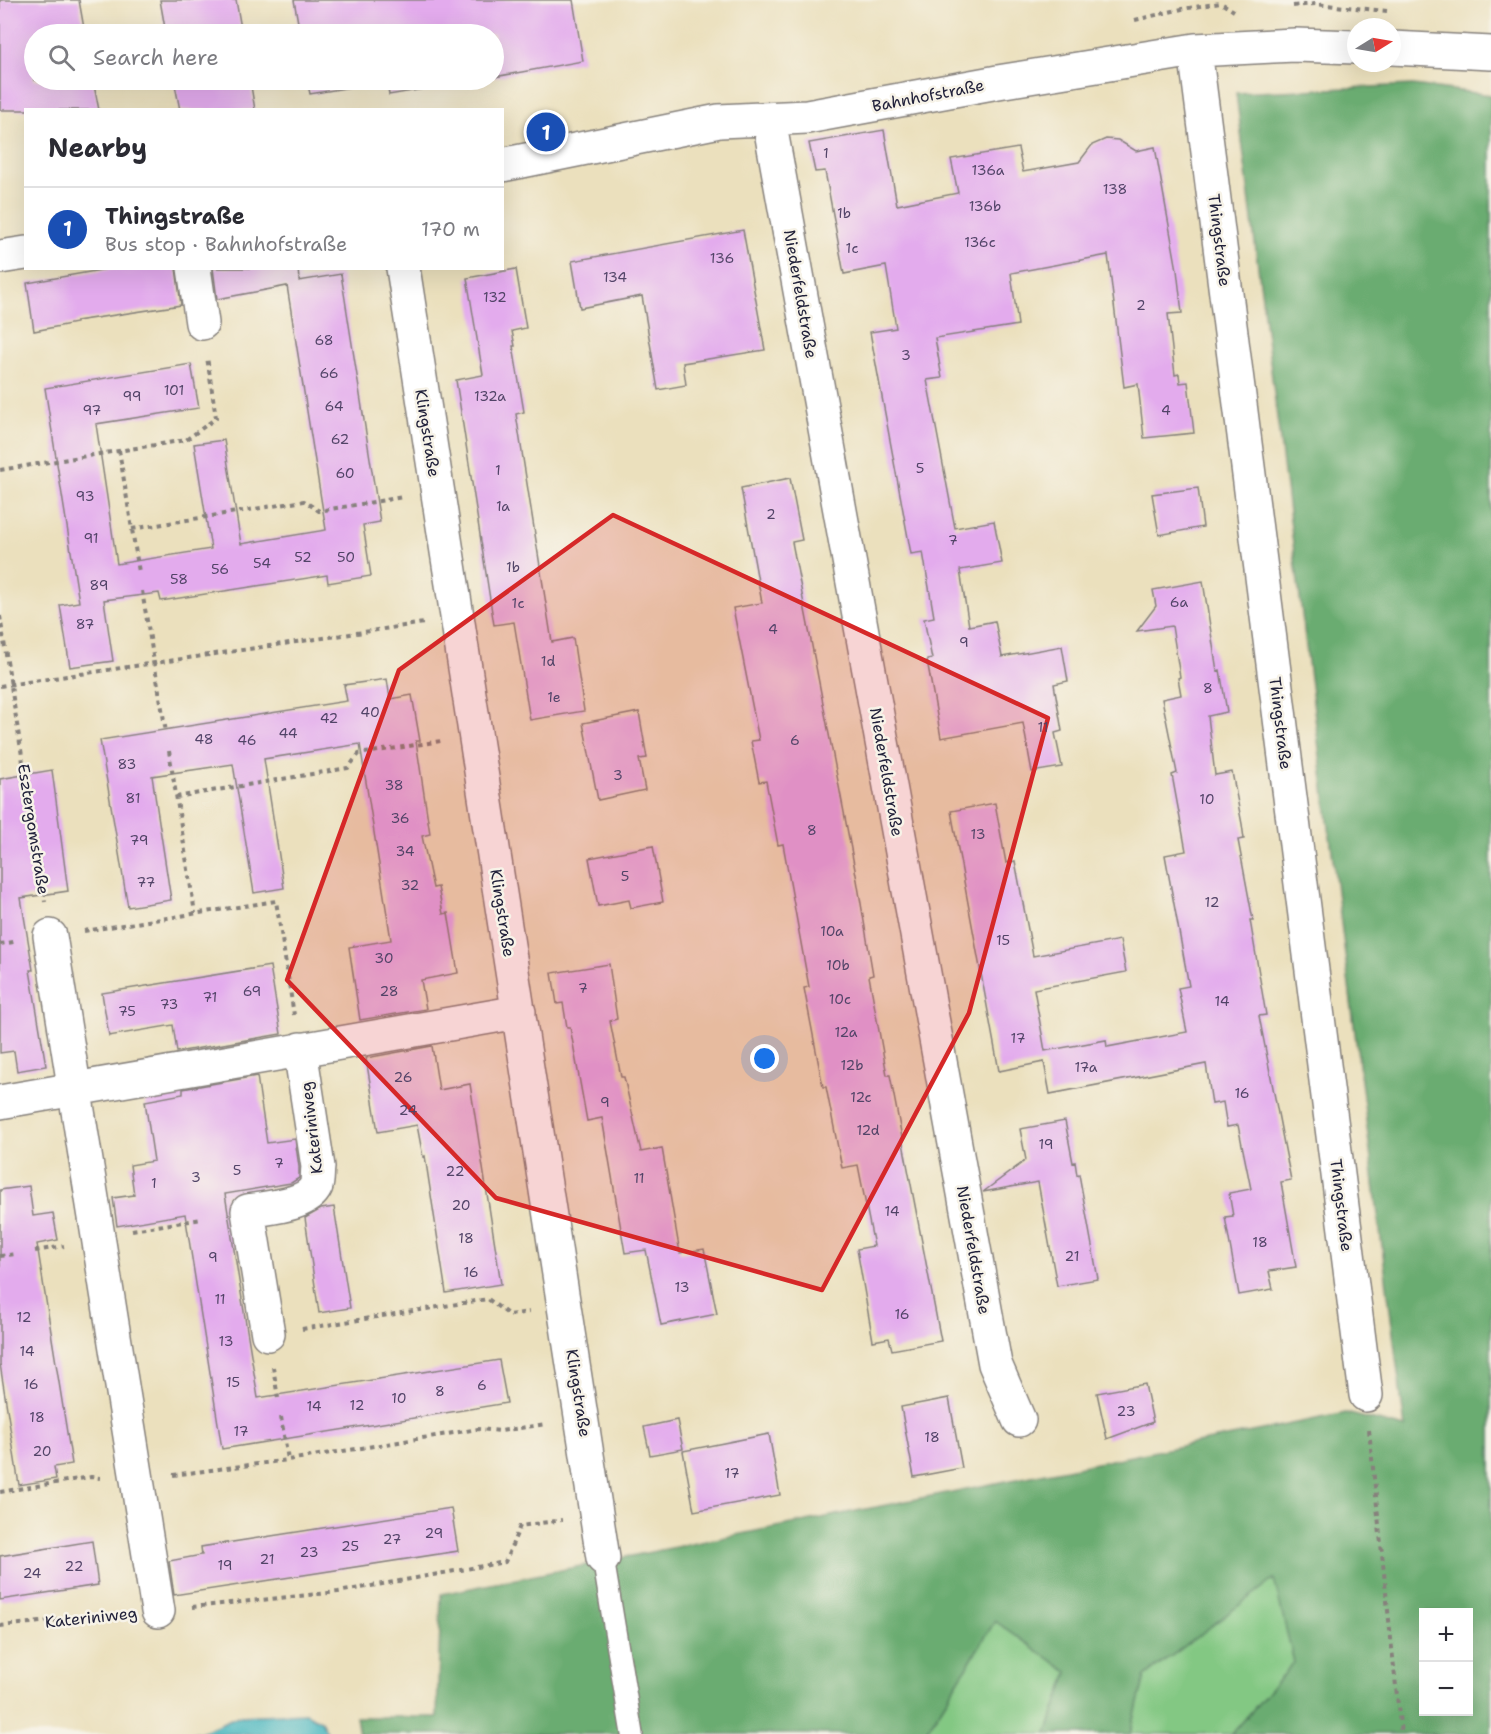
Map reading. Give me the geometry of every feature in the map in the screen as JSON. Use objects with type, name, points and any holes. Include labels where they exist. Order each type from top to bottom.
[{"type":"street","name":"Bahnhofstraße","points":[[504,165],[719,120],[807,117],[998,81],[1195,50],[1295,45],[1347,46]]},
{"type":"street","points":[[1401,48],[1491,53]]},
{"type":"street","name":"Thingstraße","points":[[1195,50],[1366,1395]]},
{"type":"street","name":"Niederfeldstraße","points":[[769,120],[995,1364],[1019,1420]]},
{"type":"street","points":[[0,257],[24,253]]},
{"type":"street","points":[[194,270],[202,323]]},
{"type":"street","name":"Klingstraße","points":[[403,270],[603,1558]]},
{"type":"street","points":[[50,936],[74,1089]]},
{"type":"street","points":[[0,1102],[519,1012]]},
{"type":"street","name":"Kateriniweg","points":[[268,1334],[248,1211],[300,1201],[310,1195],[317,1184],[318,1167],[300,1049]]},
{"type":"street","name":"Kateriniweg","points":[[74,1089],[158,1611]]},
{"type":"lane","points":[[603,1558],[632,1734]]},
{"type":"path","points":[[1221,3],[1228,0]]},
{"type":"path","points":[[0,470],[186,440],[216,418],[202,323]]},
{"type":"path","points":[[119,450],[139,572]]},
{"type":"path","points":[[132,529],[304,501],[319,511],[437,492]]},
{"type":"path","points":[[142,591],[166,732]]},
{"type":"path","name":"Esztergomstraße","points":[[0,616],[50,936]]},
{"type":"path","points":[[0,686],[456,618]]},
{"type":"path","points":[[176,797],[348,768],[359,754],[475,736]]},
{"type":"path","points":[[169,751],[195,913]]},
{"type":"path","points":[[0,944],[276,901],[300,1049]]},
{"type":"path","points":[[98,1235],[202,1219]]},
{"type":"path","points":[[0,1256],[16,1254]]},
{"type":"path","points":[[268,1334],[488,1299],[509,1316],[565,1306]]},
{"type":"path","points":[[1366,1395],[1401,1734]]},
{"type":"path","points":[[281,1418],[288,1460]]},
{"type":"path","points":[[0,1492],[91,1477],[137,1480],[288,1460],[477,1429],[501,1431],[583,1418]]},
{"type":"path","points":[[158,1611],[338,1592],[505,1562],[520,1526],[597,1514]]},
{"type":"path","name":"Kateriniweg","points":[[0,1626],[158,1611]]},
{"type":"highlighted area","points":[[613,515],[1048,718],[969,1013],[822,1290],[496,1198],[287,980],[399,670]]},
{"type":"green space","points":[[1413,85],[1491,95],[1491,1734],[1232,1734],[1294,1662],[1274,1579],[1145,1676],[1130,1734],[1047,1734],[1068,1672],[995,1621],[925,1734],[359,1734],[356,1717],[437,1717],[441,1594],[1346,1413],[1405,1428],[1236,93]]},
{"type":"green space","points":[[1275,1578],[1294,1662],[1232,1734],[1130,1734],[1145,1676]]},
{"type":"green space","points":[[995,1621],[1068,1672],[1047,1734],[925,1734]]},
{"type":"water","points":[[306,1713],[321,1721],[328,1734],[187,1734],[199,1733],[238,1716]]},
{"type":"building","points":[[0,0],[79,0],[83,24],[24,24],[24,90],[95,90],[99,108],[0,110]]},
{"type":"building","points":[[160,0],[236,0],[240,24],[164,24]]},
{"type":"building","points":[[294,0],[573,0],[583,61],[504,75],[504,24],[298,24]]},
{"type":"building","points":[[176,90],[252,90],[255,108],[180,108]]},
{"type":"building","points":[[309,90],[334,90],[310,94]]},
{"type":"building","points":[[388,90],[418,90],[389,95]]},
{"type":"building","points":[[884,130],[897,205],[958,193],[951,159],[1018,148],[1023,172],[1079,162],[1092,145],[1106,139],[1118,140],[1136,151],[1155,147],[1177,270],[1182,313],[1168,314],[1175,375],[1179,374],[1180,383],[1188,382],[1194,433],[1144,438],[1138,384],[1124,387],[1108,255],[1011,273],[1018,325],[935,338],[942,378],[927,380],[955,528],[994,521],[1002,563],[960,570],[969,626],[995,621],[1002,657],[1062,646],[1068,681],[1054,684],[1062,731],[1055,733],[1062,767],[1032,772],[1023,723],[941,738],[927,660],[932,659],[924,619],[934,617],[923,552],[911,554],[870,332],[896,328],[886,266],[844,274],[825,171],[815,172],[809,143]]},
{"type":"building","points":[[743,230],[765,350],[683,363],[686,385],[658,390],[642,296],[580,308],[572,261]]},
{"type":"building","points":[[516,269],[526,328],[512,331],[524,412],[516,414],[552,642],[573,638],[584,711],[530,720],[514,622],[494,625],[456,380],[483,375],[467,278]]},
{"type":"building","points":[[101,270],[176,270],[181,305],[76,321],[76,323],[34,331],[27,283]]},
{"type":"building","points":[[213,270],[298,270],[299,281],[341,274],[380,522],[363,525],[371,576],[328,583],[327,575],[161,601],[159,593],[104,600],[113,661],[70,667],[60,605],[79,602],[45,388],[191,364],[199,408],[96,424],[117,564],[211,549],[194,444],[224,440],[241,544],[326,530],[287,286],[217,299]]},
{"type":"building","points":[[790,478],[802,540],[792,542],[857,880],[873,975],[869,976],[887,1075],[890,1075],[941,1341],[892,1350],[889,1338],[873,1341],[857,1249],[874,1246],[858,1165],[842,1168],[826,1087],[823,1087],[804,988],[809,987],[783,844],[778,845],[766,781],[759,782],[751,741],[759,740],[733,608],[762,603],[741,488]]},
{"type":"building","points":[[1198,488],[1203,527],[1159,535],[1152,494]]},
{"type":"building","points":[[1203,581],[1217,671],[1220,670],[1227,712],[1208,716],[1215,775],[1232,772],[1242,824],[1244,839],[1238,840],[1253,920],[1250,920],[1266,1015],[1259,1016],[1291,1180],[1281,1182],[1296,1267],[1269,1271],[1273,1289],[1239,1295],[1225,1217],[1233,1216],[1229,1193],[1251,1189],[1238,1125],[1227,1127],[1223,1102],[1212,1104],[1206,1064],[1050,1094],[1044,1062],[999,1071],[951,811],[995,803],[1006,863],[1015,861],[1033,956],[1120,940],[1126,972],[1034,989],[1045,1051],[1106,1040],[1107,1047],[1187,1032],[1178,988],[1189,986],[1165,855],[1186,851],[1172,775],[1177,773],[1162,699],[1181,695],[1178,678],[1180,677],[1172,626],[1137,631],[1156,606],[1153,590]]},
{"type":"building","points":[[387,679],[390,699],[412,695],[420,741],[416,741],[430,834],[422,836],[433,888],[438,887],[443,914],[448,913],[458,973],[421,980],[426,1009],[360,1020],[349,947],[391,940],[360,744],[264,759],[284,888],[254,893],[233,764],[152,776],[171,900],[128,907],[100,740],[347,701],[344,685]]},
{"type":"building","points":[[639,712],[647,758],[639,759],[645,790],[598,800],[583,723]]},
{"type":"building","points":[[52,770],[68,891],[21,898],[46,1066],[17,1071],[14,1051],[0,1053],[0,779]]},
{"type":"building","points":[[653,846],[663,902],[631,908],[629,900],[598,906],[589,858]]},
{"type":"building","points":[[609,964],[617,1019],[610,1021],[621,1077],[624,1077],[641,1152],[662,1148],[680,1253],[704,1249],[717,1314],[661,1325],[646,1250],[625,1253],[602,1118],[587,1121],[570,1027],[567,1027],[563,1003],[557,1004],[552,973]]},
{"type":"building","points":[[270,966],[281,1034],[177,1052],[173,1025],[109,1036],[102,993]]},
{"type":"building","points":[[432,1046],[439,1090],[470,1084],[501,1284],[446,1293],[425,1156],[423,1157],[417,1125],[378,1132],[366,1058]]},
{"type":"building","points":[[257,1076],[267,1143],[295,1139],[299,1167],[299,1178],[291,1183],[225,1194],[258,1398],[499,1360],[507,1403],[222,1449],[185,1214],[117,1226],[113,1198],[134,1195],[130,1165],[154,1161],[145,1101],[183,1094],[183,1089]]},
{"type":"building","points":[[1065,1121],[1073,1163],[1075,1162],[1077,1175],[1079,1174],[1098,1279],[1057,1286],[1038,1182],[983,1192],[1026,1160],[1020,1129]]},
{"type":"building","points":[[29,1186],[33,1216],[53,1213],[58,1240],[37,1244],[72,1464],[54,1467],[56,1479],[19,1485],[0,1364],[0,1190]]},
{"type":"building","points":[[334,1207],[350,1308],[319,1313],[305,1218],[321,1209]]},
{"type":"building","points":[[1145,1384],[1153,1422],[1107,1439],[1097,1393]]},
{"type":"building","points":[[949,1398],[962,1468],[914,1477],[901,1407]]},
{"type":"building","points":[[677,1420],[683,1449],[650,1455],[644,1427]]},
{"type":"building","points":[[769,1434],[780,1495],[694,1511],[683,1451]]},
{"type":"building","points":[[451,1508],[458,1551],[174,1595],[169,1561],[202,1555],[201,1547]]},
{"type":"building","points":[[92,1541],[98,1585],[0,1600],[0,1556]]},
{"type":"place","name":"Thingstraße","points":[[546,132]]}]
